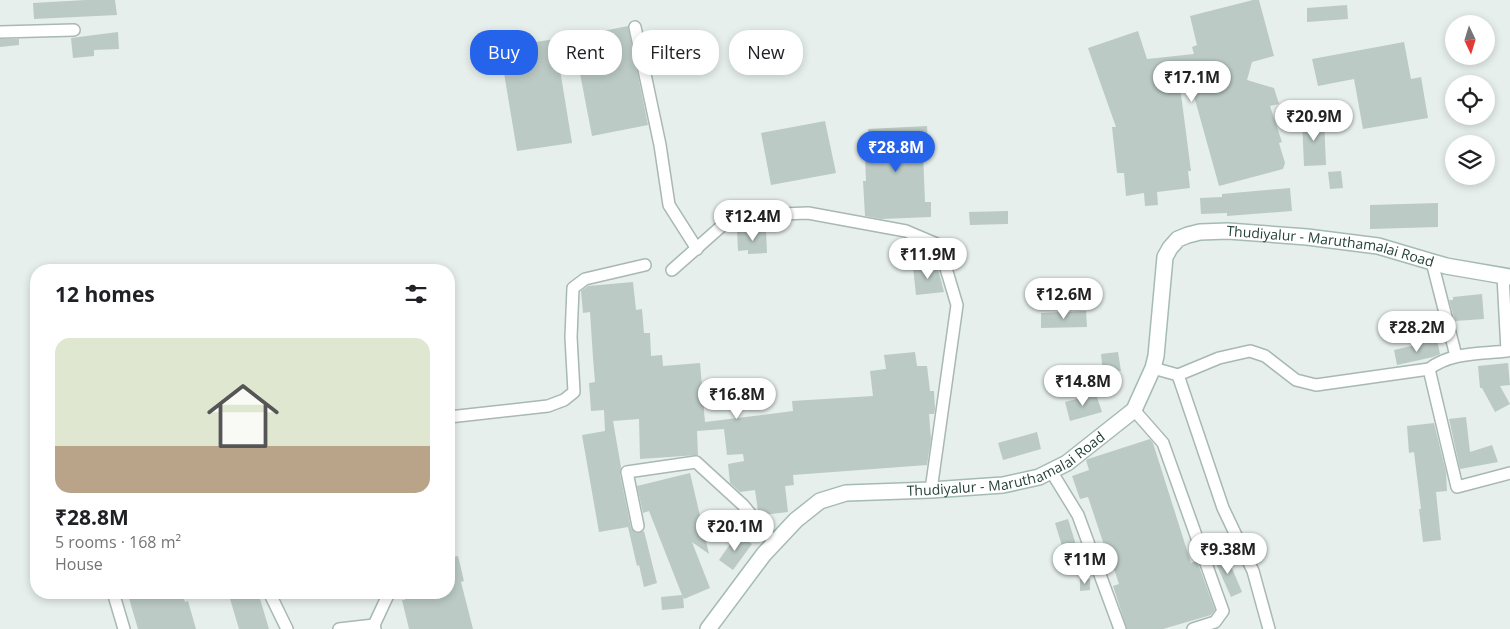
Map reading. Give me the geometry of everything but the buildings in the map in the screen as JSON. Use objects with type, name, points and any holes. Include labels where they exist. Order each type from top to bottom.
[{"type":"main road","name":"Thudiyalur - Maruthamalai Road","points":[[708,629],[774,542],[796,520],[820,501],[846,493],[931,490],[1003,484],[1039,477],[1068,463],[1134,410],[1153,368],[1156,356],[1165,257],[1178,238],[1200,232],[1228,231],[1307,237],[1378,246],[1446,266],[1506,276]]},
{"type":"street","points":[[635,27],[660,146],[669,205],[697,249]]},
{"type":"street","points":[[0,32],[74,30]]},
{"type":"street","points":[[672,270],[733,216],[808,213],[906,231],[939,245],[957,305],[931,490]]},
{"type":"street","points":[[1432,262],[1456,356]]},
{"type":"street","points":[[455,416],[548,406],[564,400],[574,392],[571,337],[573,288],[585,279],[645,265]]},
{"type":"street","points":[[1153,368],[1178,374],[1220,358],[1250,351],[1265,356],[1296,380],[1316,385],[1430,369],[1437,363],[1456,356],[1507,351],[1506,276]]},
{"type":"street","points":[[1430,369],[1457,486],[1510,473]]},
{"type":"street","points":[[1178,374],[1223,508],[1253,571],[1268,629]]},
{"type":"street","points":[[1134,410],[1163,443],[1223,611],[1215,622],[1193,629]]},
{"type":"street","points":[[638,526],[627,472],[696,462],[743,505],[774,542]]},
{"type":"street","points":[[1050,471],[1078,515],[1120,629]]},
{"type":"street","points":[[115,599],[124,629]]},
{"type":"street","points":[[272,599],[287,629]]},
{"type":"street","points":[[339,629],[374,627],[386,599]]}]
